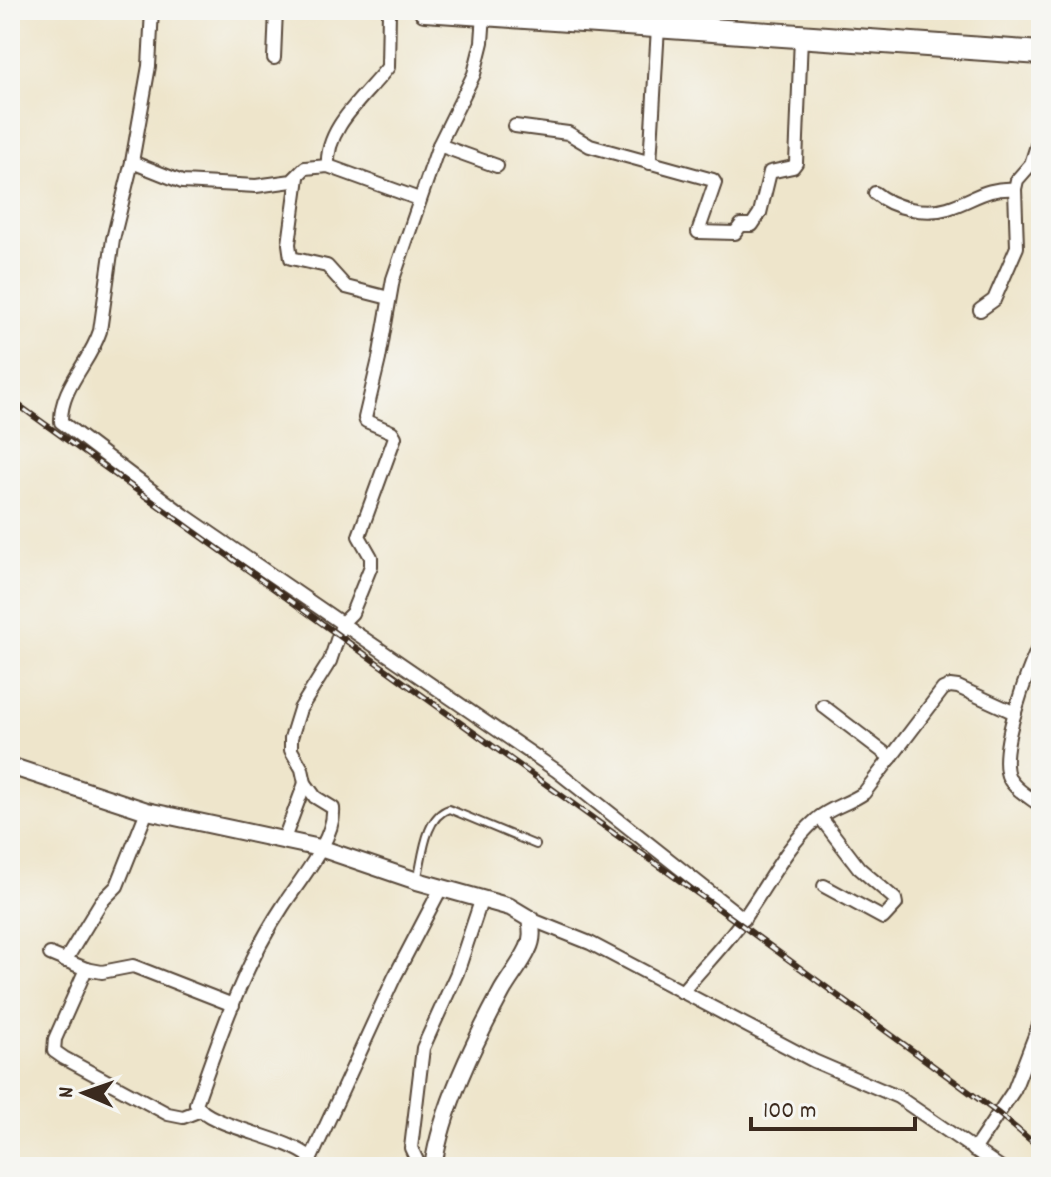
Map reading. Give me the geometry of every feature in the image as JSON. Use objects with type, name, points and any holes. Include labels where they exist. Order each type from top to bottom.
[{"type":"highway","points":[[425,10],[608,16],[658,27],[1041,53]]},
{"type":"street","points":[[152,10],[149,66],[132,162],[113,239],[100,331],[66,393],[61,422],[184,515],[557,771],[744,919]]},
{"type":"street","points":[[274,58],[276,10]]},
{"type":"street","points":[[328,166],[327,154],[333,138],[388,67],[389,10]]},
{"type":"street","points":[[441,888],[394,978],[309,1162],[289,1144],[211,1117],[201,1110],[196,1104],[260,943],[320,848],[331,825],[333,808],[315,797],[305,783],[302,769],[291,750],[292,732],[300,709],[330,661],[343,622],[352,613],[371,566],[371,557],[359,536],[395,437],[392,432],[365,418],[389,298],[439,145],[474,74],[482,42],[484,14]]},
{"type":"street","points":[[650,163],[658,27]]},
{"type":"street","points":[[515,126],[568,133],[590,146],[714,181],[698,232],[735,233],[741,225],[753,225],[760,213],[770,172],[793,167],[796,163],[801,37]]},
{"type":"street","points":[[980,310],[994,300],[1017,247],[1015,189],[1017,180],[1031,164],[1041,133]]},
{"type":"street","points":[[439,145],[497,166]]},
{"type":"street","points":[[132,162],[170,178],[197,183],[256,186],[292,181],[306,167],[328,166],[419,199]]},
{"type":"street","points":[[298,177],[289,244],[291,258],[327,266],[346,287],[389,298]]},
{"type":"street","points":[[875,193],[896,205],[936,210],[988,190],[1015,189]]},
{"type":"street","points":[[1041,641],[1015,713],[1008,743],[1007,774],[1014,785],[1041,806]]},
{"type":"street","points":[[682,992],[744,919],[787,854],[820,817],[864,793],[943,689],[950,686],[987,698],[1015,713]]},
{"type":"street","points":[[823,706],[891,758]]},
{"type":"street","points":[[10,766],[147,811],[320,848],[417,881],[510,907],[530,919],[590,943],[814,1061],[898,1097],[1000,1167]]},
{"type":"street","points":[[284,839],[305,783]]},
{"type":"street","points":[[65,961],[101,902],[117,886],[147,811]]},
{"type":"street","points":[[820,817],[859,868],[895,899],[896,904],[883,918],[824,886]]},
{"type":"street","points":[[420,1167],[411,1148],[423,1048],[457,973],[482,898]]},
{"type":"street","points":[[433,1167],[436,1145],[451,1098],[498,999],[529,948],[532,937],[530,919]]},
{"type":"street","points":[[50,954],[102,972],[133,966],[233,1005]]},
{"type":"street","points":[[86,969],[59,1029],[54,1051],[168,1114],[183,1117],[201,1110]]},
{"type":"street","points":[[974,1150],[1014,1090],[1041,1020]]},
{"type":"lane","points":[[417,881],[432,821],[439,812],[449,809],[536,845]]},
{"type":"railway","points":[[10,399],[740,924],[999,1114],[1041,1149]]}]
